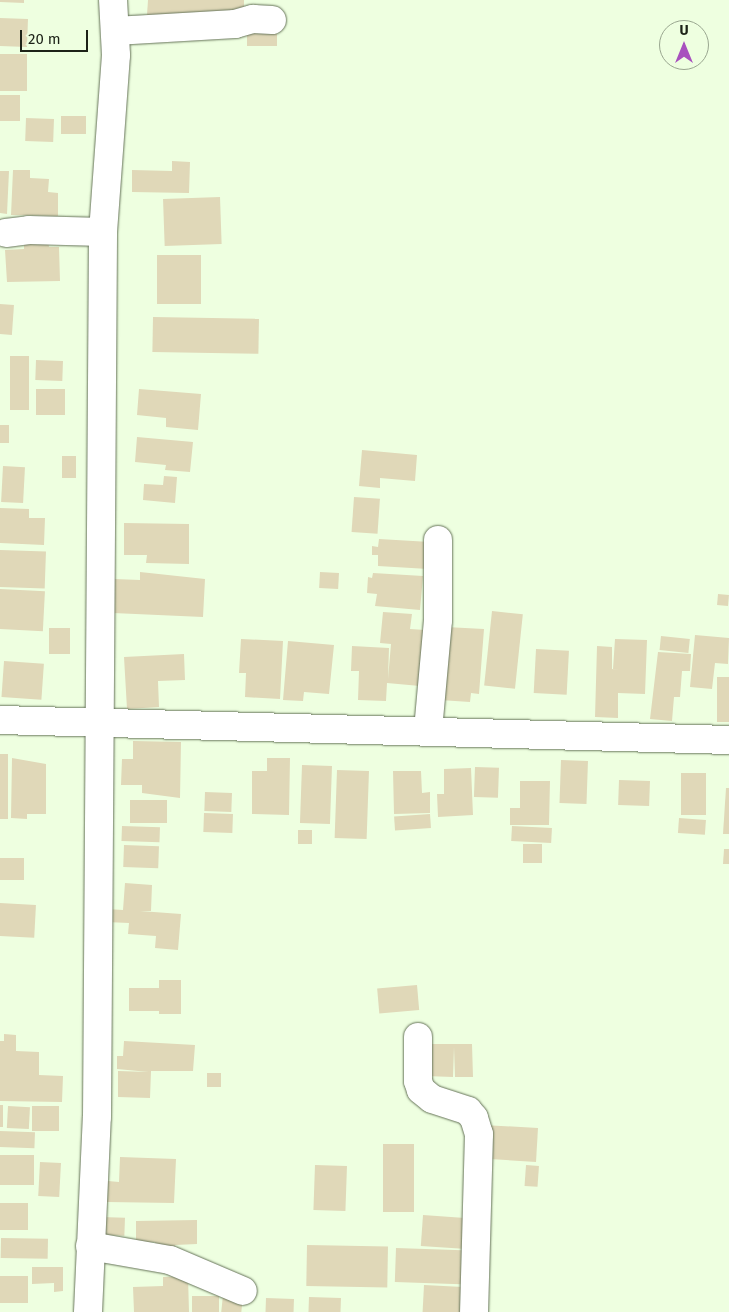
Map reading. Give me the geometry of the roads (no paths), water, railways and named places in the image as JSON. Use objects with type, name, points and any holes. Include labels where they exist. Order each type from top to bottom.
[{"type":"street","points":[[88,1312],[97,1117],[102,232],[116,55],[113,0]]},
{"type":"street","points":[[115,31],[234,24],[253,18],[272,20]]},
{"type":"street","points":[[6,233],[28,230],[102,232]]},
{"type":"street","points":[[428,730],[438,620],[438,540]]},
{"type":"street","points":[[0,720],[428,730],[729,740]]},
{"type":"street","points":[[418,1037],[418,1081],[421,1090],[432,1099],[468,1111],[474,1118],[479,1134],[474,1312]]},
{"type":"street","points":[[90,1246],[170,1260],[243,1291]]}]
